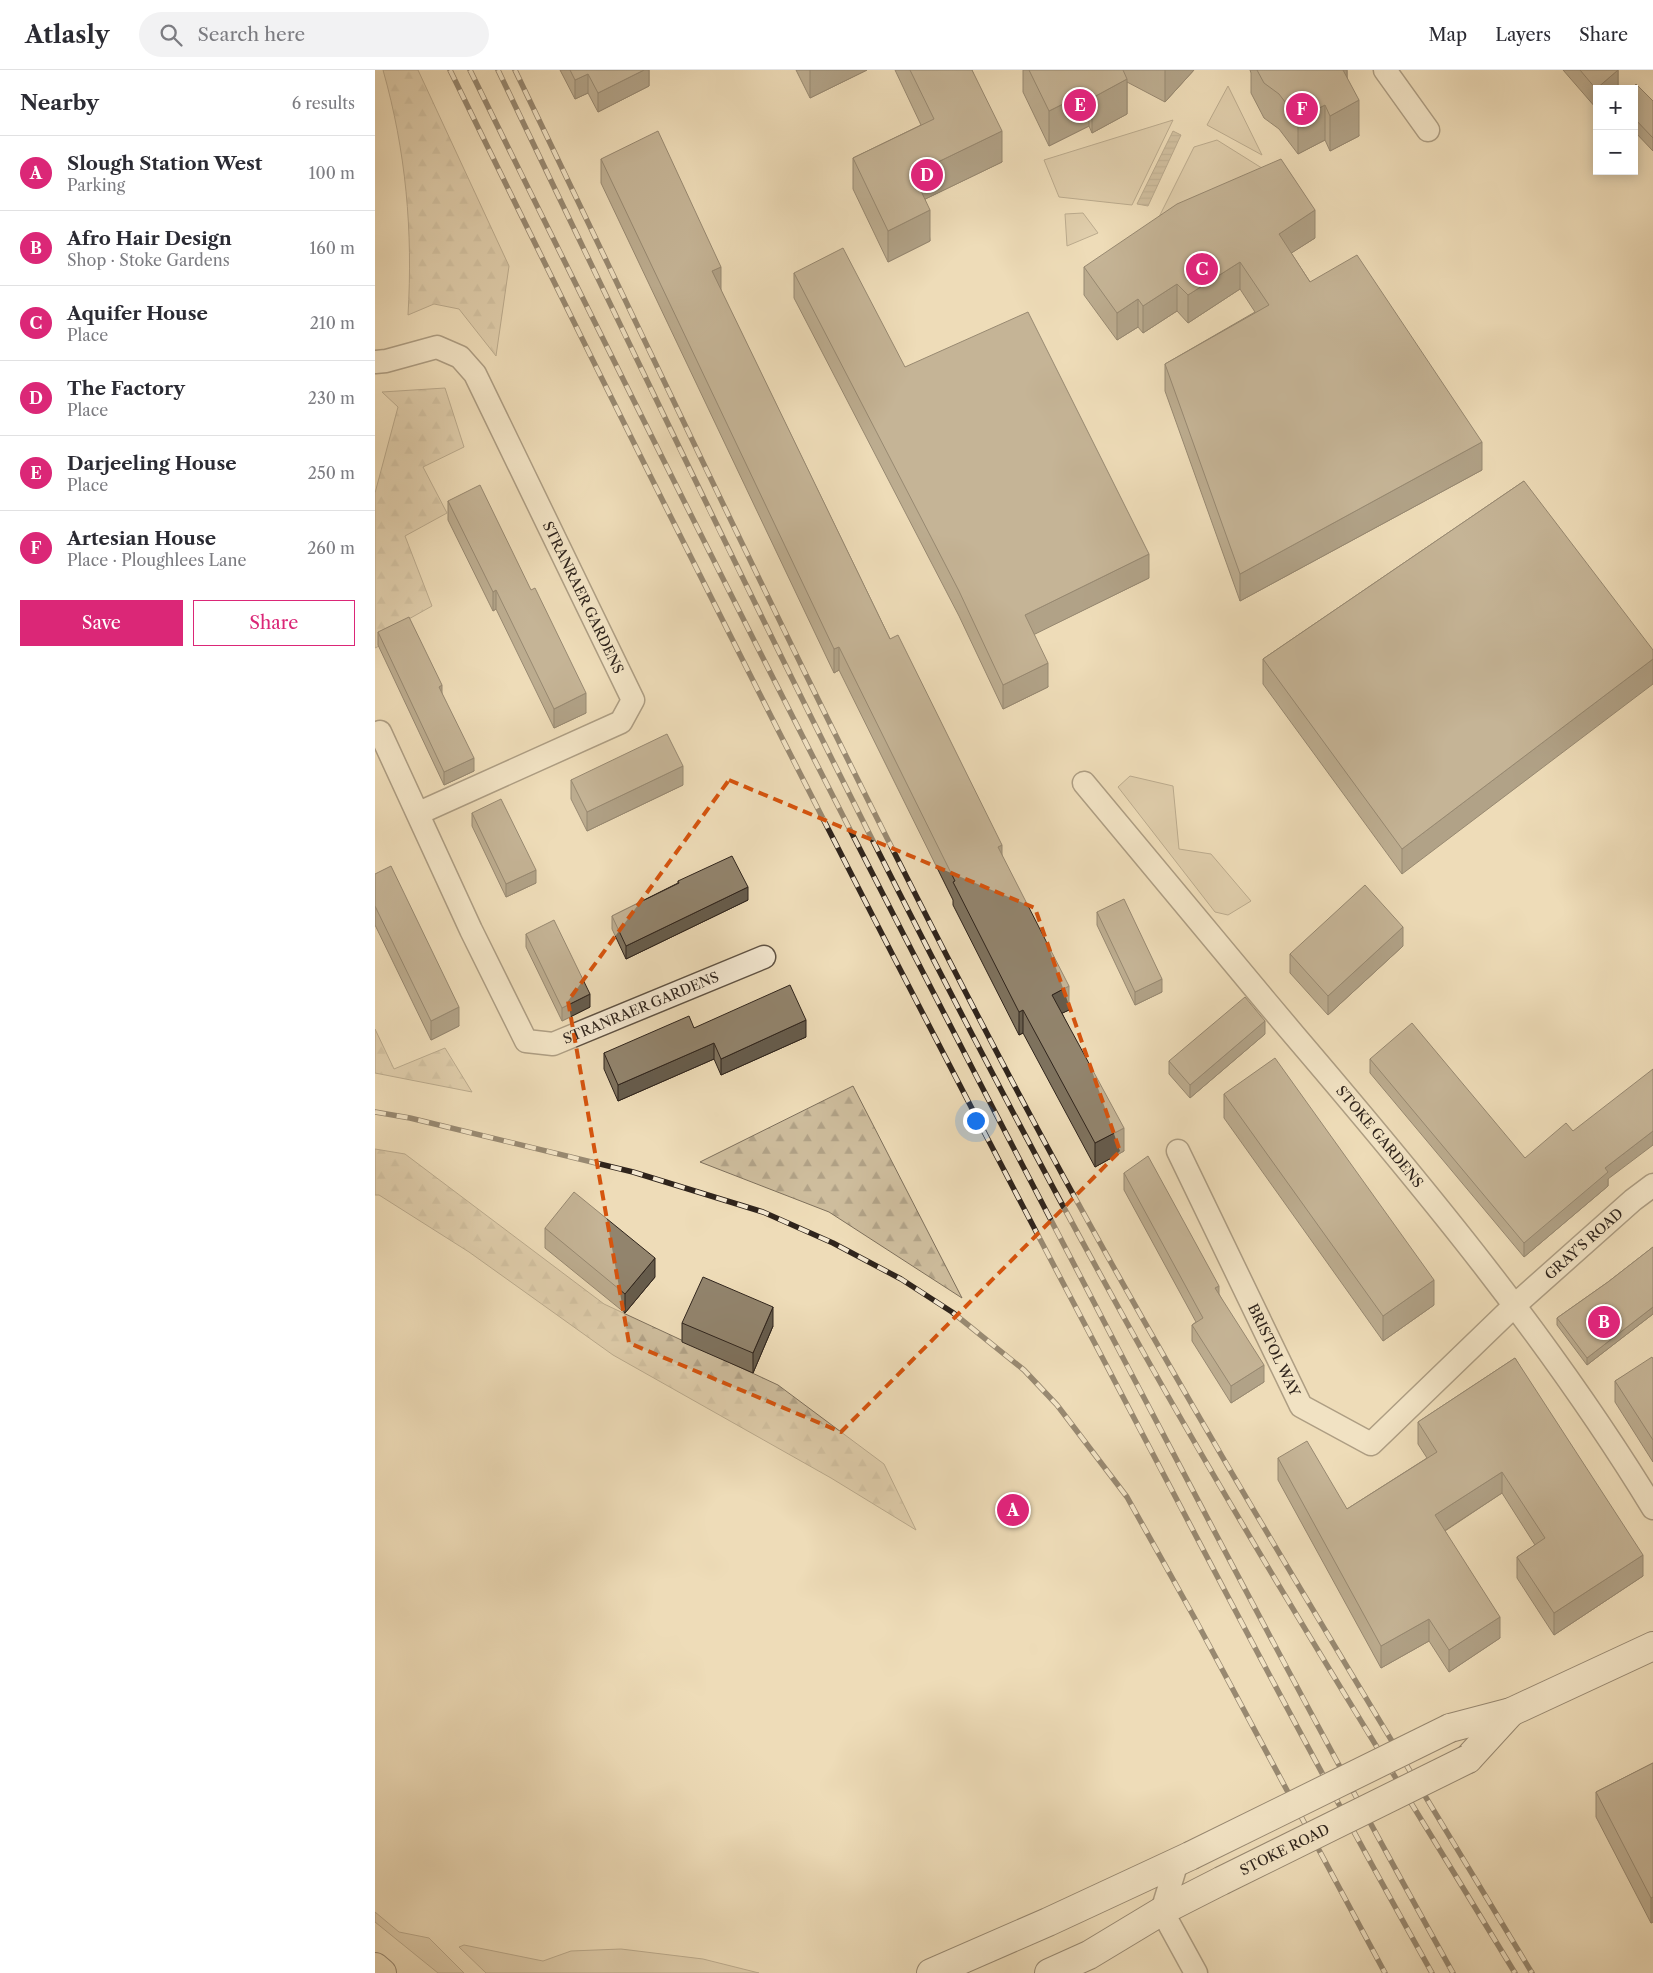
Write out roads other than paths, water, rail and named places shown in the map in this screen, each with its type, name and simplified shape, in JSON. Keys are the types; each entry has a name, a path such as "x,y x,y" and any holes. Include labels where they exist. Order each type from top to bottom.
{"main road":[{"name":"STOKE ROAD","path":"931,1973 1183,1859 1450,1728 1511,1712 1653,1646"},
{"name":"STOKE ROAD","path":"1049,1973 1089,1956 1163,1911 1221,1881 1468,1759 1511,1712"},
{"path":"375,1967 382,1973"}],"street":[{"path":"1385,70 1428,130"},
{"name":"STRANRAER GARDENS","path":"375,362 386,361 437,347 460,357 475,374 633,700 621,722 419,813"},
{"name":"STRANRAER GARDENS","path":"380,732 419,813 471,930 526,1041 553,1044 764,957"},
{"name":"STOKE GARDENS","path":"1083,783 1417,1179 1515,1305 1619,1453 1653,1508"},
{"name":"BRISTOL WAY","path":"1178,1151 1301,1406 1371,1444 1515,1305"},
{"name":"GRAY'S ROAD","path":"1515,1305 1633,1200 1653,1185"},
{"path":"1183,1859 1163,1911 1197,1973"}],"railway":[{"path":"450,70 690,555 935,1037 1265,1666 1432,1973"},
{"path":"470,70 630,393 956,1036 1245,1588 1453,1973"},
{"path":"498,70 812,720 893,881 1060,1201 1147,1359 1236,1514 1515,1973"},
{"path":"515,70 821,706 1013,1083 1074,1196 1201,1421 1532,1973"},
{"path":"375,1112 410,1118 633,1172 763,1212 833,1243 901,1279 952,1312 1024,1370 1057,1405 1127,1497 1194,1617 1385,1973"}],"place":[{"name":"Darjeeling House","path":"1080,105"},
{"name":"Artesian House","path":"1302,109"},
{"name":"The Factory","path":"927,175"},
{"name":"Aquifer House","path":"1202,269"},
{"name":"Afro Hair Design","path":"1604,1322"},
{"name":"Slough Station West","path":"1013,1510"}]}
